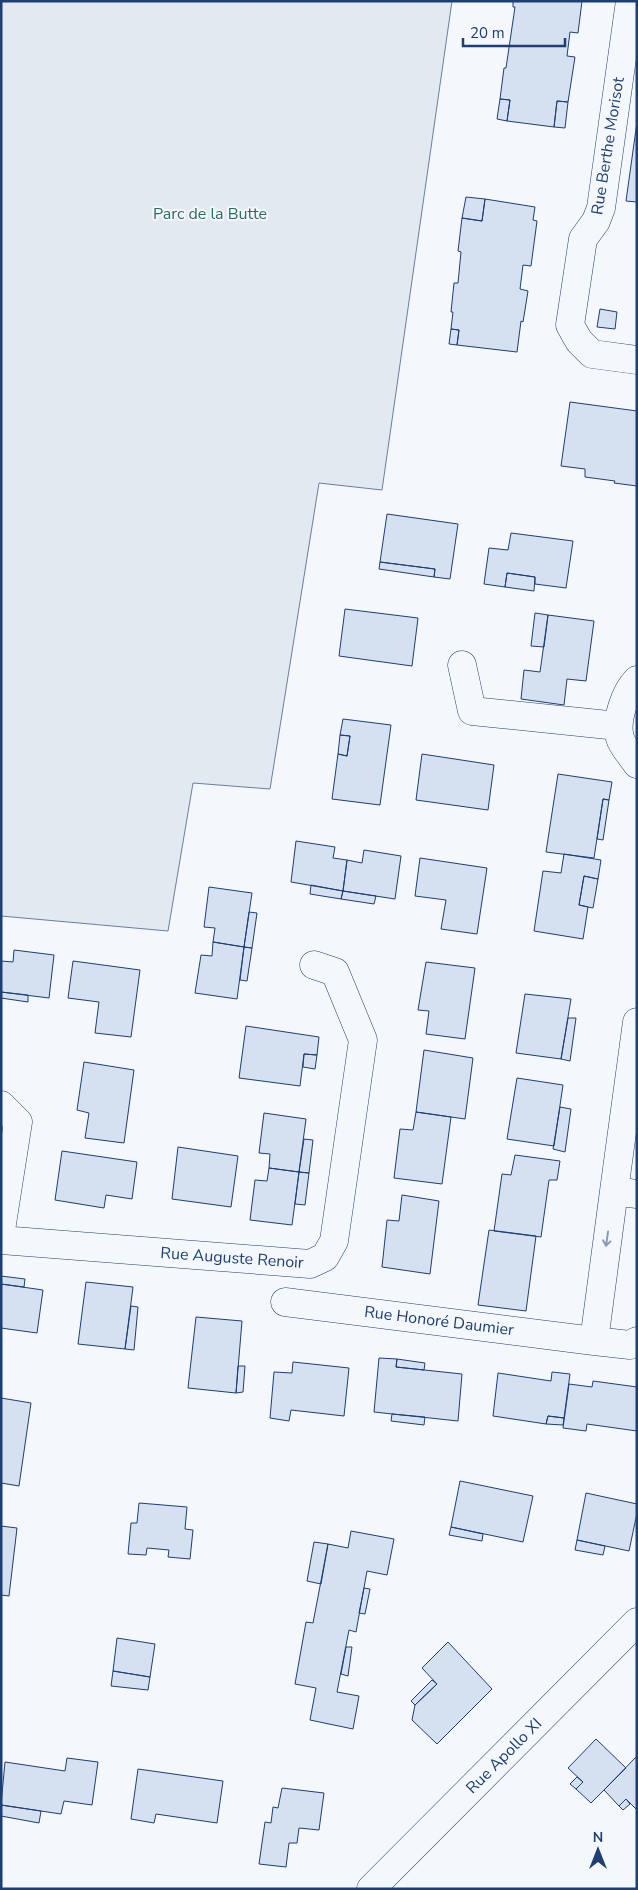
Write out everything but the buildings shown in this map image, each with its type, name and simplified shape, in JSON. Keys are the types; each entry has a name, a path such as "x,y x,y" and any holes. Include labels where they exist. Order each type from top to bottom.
{"street":[{"name":"Rue Berthe Morisot","path":"630,1 600,208 596,221 584,239 570,325 579,341 592,354 637,360"},
{"path":"462,665 472,711 618,726"},
{"path":"637,680 632,685 626,698 618,726 620,739 637,764"},
{"name":"Rue Auguste Renoir","path":"1,1240 310,1264 325,1257 334,1241 363,1040 334,972 314,965"},
{"path":"594,1341 625,1192 637,1022"},
{"path":"1,1105 18,1122 1,1230"},
{"name":"Rue Honoré Daumier","path":"285,1302 630,1345 637,1341"},
{"name":"Rue Apollo XI","path":"371,1889 637,1622"}],"green space":[{"name":"Parc de la Butte","path":"1,1 452,1 382,490 319,483 270,789 193,783 168,931 1,916"}]}
